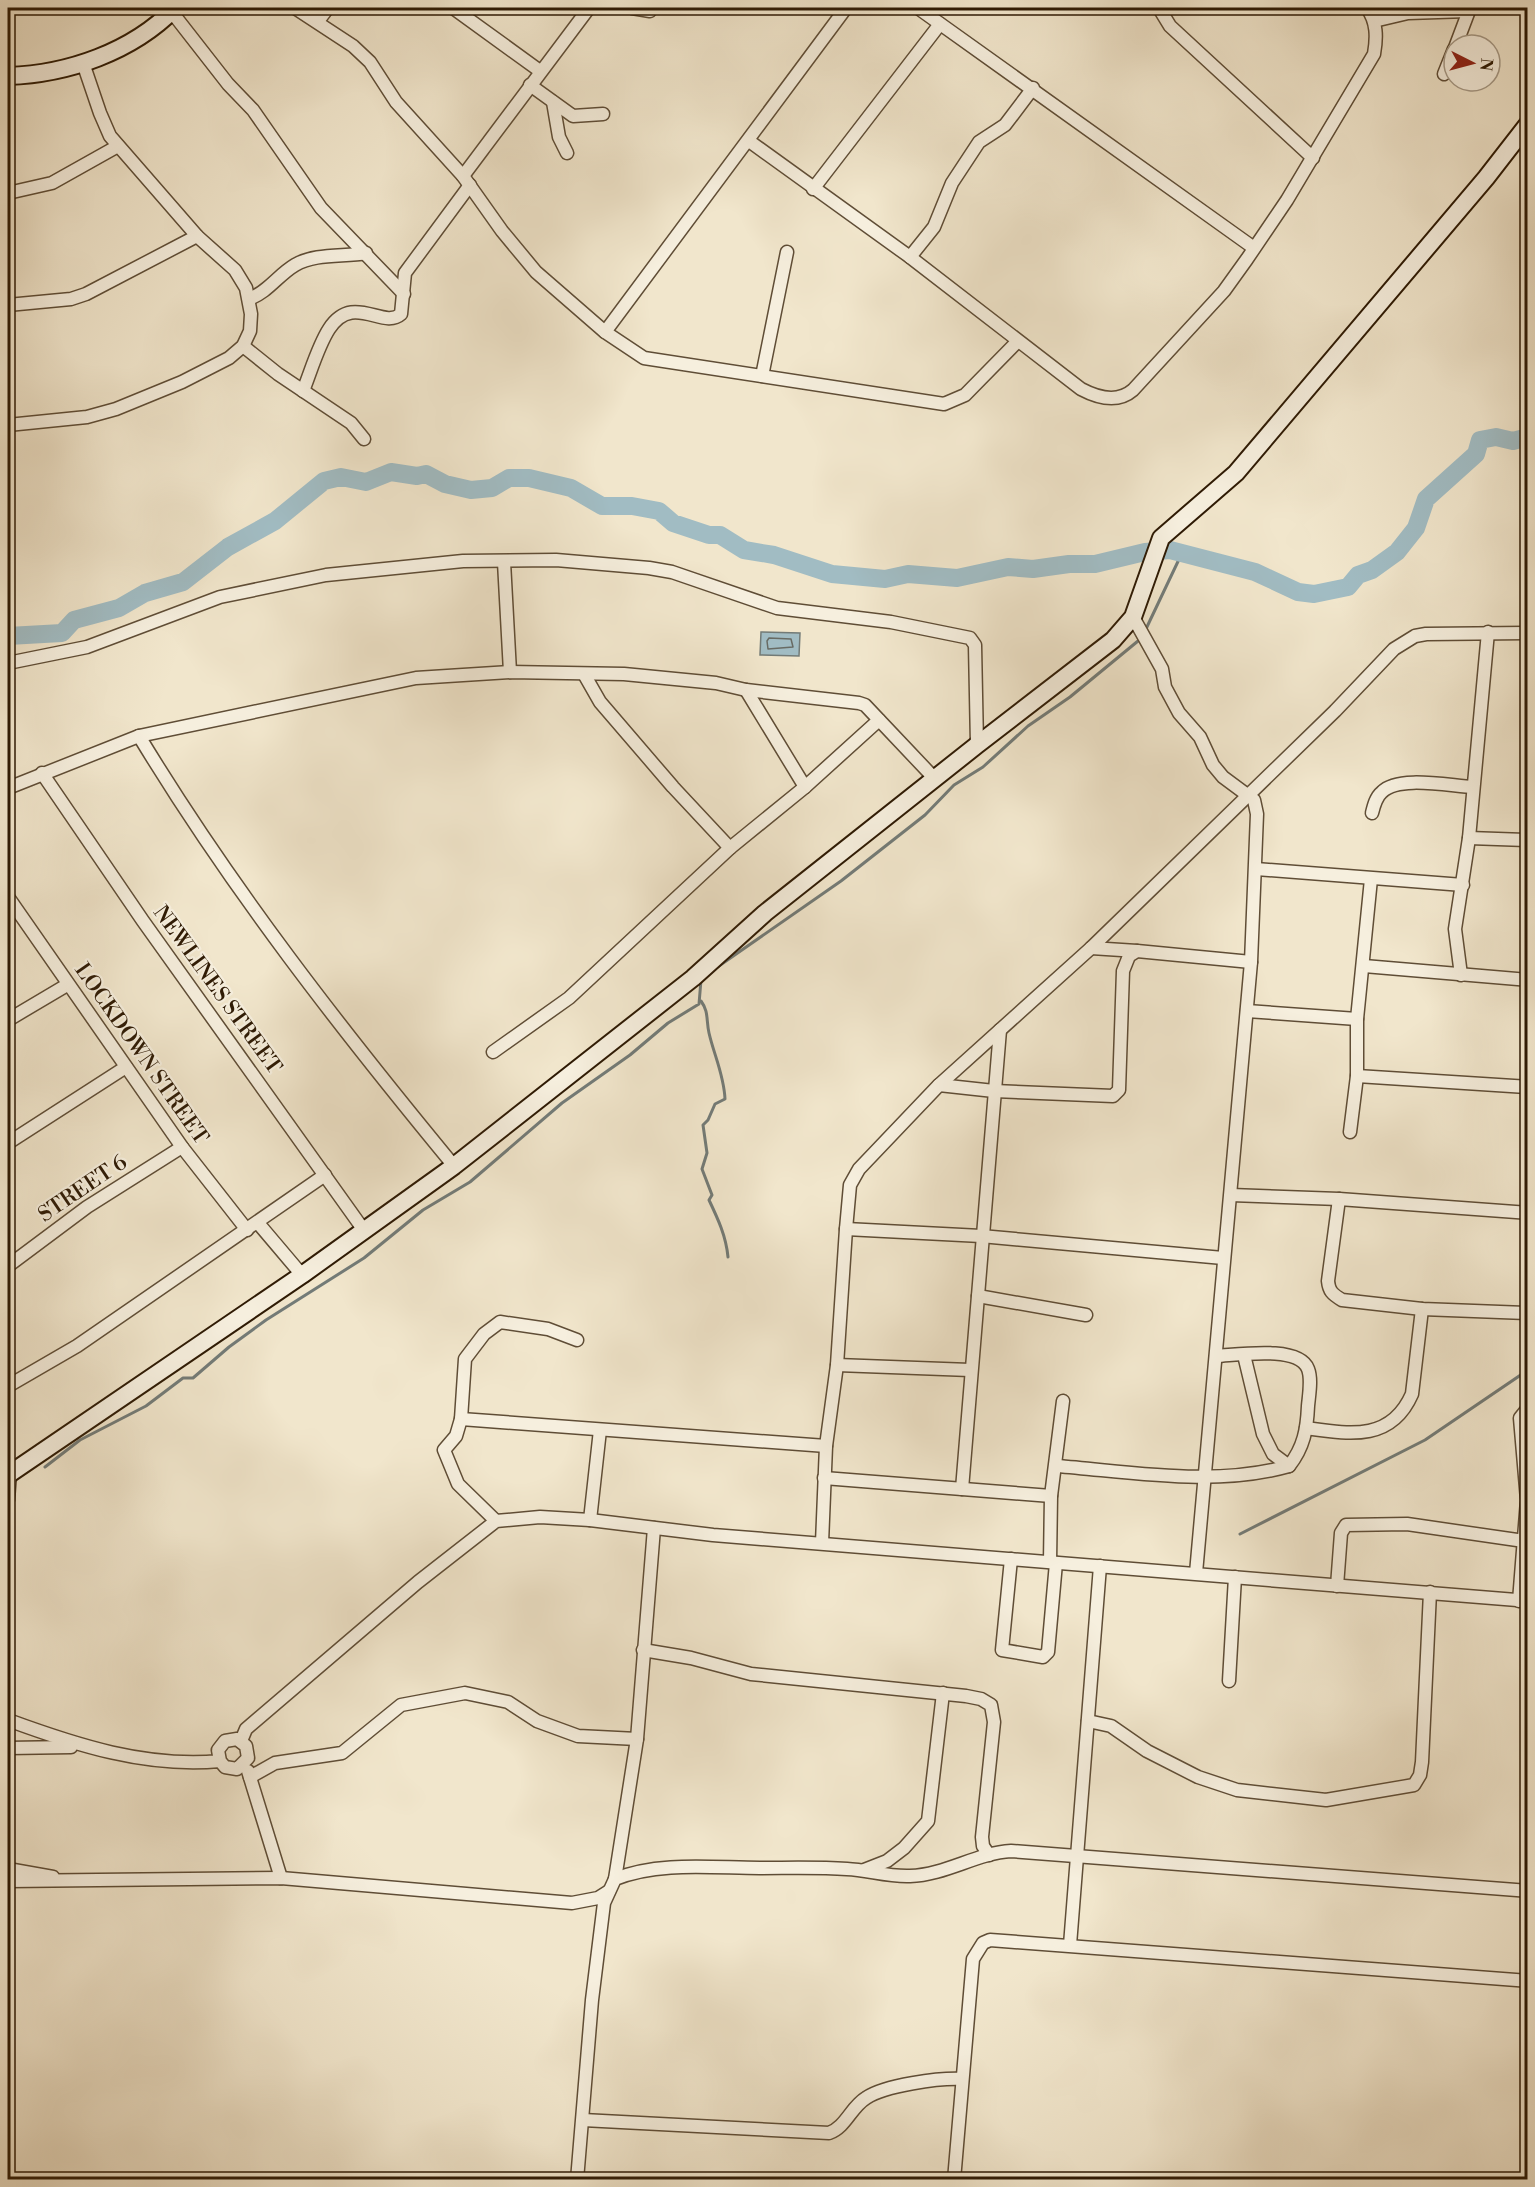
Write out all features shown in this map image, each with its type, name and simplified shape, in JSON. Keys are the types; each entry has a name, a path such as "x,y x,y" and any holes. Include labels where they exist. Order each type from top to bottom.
{"street":[{"path":"295,8 353,46 370,62 396,102 466,181 502,231 536,272 604,332 644,358 932,403 952,403 965,395 1017,342"},
{"path":"318,21 328,8"},
{"path":"453,8 540,71"},
{"path":"303,391 329,329 340,318 348,312 365,311 397,318 401,314 405,273 413,259 530,85 589,8"},
{"path":"632,8 650,11"},
{"path":"604,332 749,141 846,8"},
{"path":"918,8 1254,248"},
{"path":"1159,8 1170,26 1313,158"},
{"path":"749,141 910,257 1017,342 1089,393 1113,398 1127,395 1224,291 1313,158 1374,54 1376,44 1374,21 1366,8"},
{"path":"8,76 32,74 83,63 136,40 173,9 228,84 253,110 321,208 404,294"},
{"path":"1374,21 1408,13 1469,9 1460,33"},
{"path":"813,189 940,24"},
{"path":"8,424 87,417 116,409 182,382 229,358 243,346 249,331 249,299 235,270 197,236 118,146 100,113 83,63"},
{"path":"530,85 573,116 603,114"},
{"path":"910,257 934,227 952,183 979,142 1005,125 1033,88"},
{"path":"553,102 559,137 567,153"},
{"path":"8,1500 9,1474 302,1275 363,1229 454,1166 693,978 765,913 1113,640 1133,617 1161,537 1236,473 1486,178 1527,124"},
{"path":"8,193 52,183 118,146"},
{"path":"8,305 71,299 86,294 197,236"},
{"path":"762,376 787,252"},
{"path":"249,299 260,295 296,264 309,260 366,253"},
{"path":"243,346 303,391 351,423 364,439"},
{"path":"8,663 87,647 220,597 326,575 440,562 556,560 672,572 777,608 891,622 970,638 975,645 977,745"},
{"path":"504,562 510,672"},
{"path":"1133,617 1162,669 1166,687 1179,713 1200,737 1222,777 1247,794 1256,806 1256,869 1251,962 1196,1573"},
{"path":"1461,975 1455,929 1469,838 1488,632"},
{"path":"822,1543 826,1446 837,1365 850,1185 859,1168 939,1085 1091,948 1404,641 1435,633 1527,633"},
{"path":"8,788 139,736 416,678 510,672 584,674 716,683 746,690 859,703 879,720 935,779"},
{"path":"584,674 600,702 729,848"},
{"path":"746,690 805,787"},
{"path":"493,1052 569,998 729,848 805,787 879,720"},
{"path":"139,736 178,801 225,869 374,1068 454,1166"},
{"name":"NEWLINES STREET","path":"42,773 143,921 363,1229"},
{"path":"1372,813 1377,797 1383,790 1397,783 1473,787"},
{"path":"1469,838 1527,840"},
{"path":"1256,869 1463,885"},
{"path":"1350,1132 1357,1076 1357,1019 1371,879"},
{"name":"LOCKDOWN STREET","path":"8,898 182,1147 247,1230"},
{"path":"1091,948 1251,962"},
{"path":"939,1085 994,1091 1117,1094 1123,971 1129,956 1137,951"},
{"path":"1364,966 1527,980"},
{"path":"8,1020 67,985"},
{"path":"1247,1011 1357,1019"},
{"path":"962,1489 981,1236 1000,1030"},
{"path":"8,1143 126,1067"},
{"path":"1357,1076 1527,1087"},
{"name":"STREET 6","path":"8,1266 87,1207 182,1147"},
{"path":"8,1386 77,1346 325,1175"},
{"path":"1231,1194 1339,1199 1527,1213"},
{"path":"1339,1199 1329,1290 1342,1300 1422,1309 1527,1313"},
{"path":"258,1222 302,1275"},
{"path":"846,1228 981,1236 1223,1258"},
{"path":"978,1296 1086,1315"},
{"path":"1306,1428 1362,1433 1380,1428 1396,1417 1408,1403 1412,1394 1422,1309"},
{"path":"496,1521 458,1484 444,1450 456,1436 461,1419 465,1359 494,1324 500,1322 548,1329 577,1340"},
{"path":"1057,1466 1150,1474 1204,1475 1266,1472 1289,1466 1301,1451 1306,1428 1309,1369 1302,1361 1269,1353 1217,1356"},
{"path":"1244,1355 1263,1434 1273,1454 1289,1466"},
{"path":"837,1365 970,1370"},
{"path":"1011,1559 1002,1650 1043,1657 1048,1652 1053,1562 1051,1496 1057,1466 1064,1401"},
{"path":"241,1741 246,1729 349,1640 496,1521 540,1517 590,1520 822,1543 1523,1601 1527,1500 1520,1418 1527,1408"},
{"path":"461,1419 600,1430 676,1433 826,1446"},
{"path":"590,1520 600,1430"},
{"path":"824,1478 1051,1496"},
{"path":"1337,1586 1341,1533 1346,1526 1407,1524 1524,1541"},
{"path":"577,2180 592,2000 604,1903 615,1879 637,1739 654,1528"},
{"path":"1070,1946 1100,1566"},
{"path":"1229,1681 1235,1577"},
{"path":"1088,1721 1111,1726 1147,1751 1198,1777 1238,1790 1326,1800 1414,1785 1420,1775 1422,1762 1430,1592"},
{"path":"643,1650 691,1658 752,1674 943,1693 981,1699 994,1710 982,1837 983,1846 989,1855"},
{"path":"250,1777 275,1763 342,1753 402,1705 465,1693 508,1702 537,1721 578,1736 637,1739"},
{"path":"864,1870 887,1861 904,1848 928,1821 943,1693"},
{"path":"8,1720 81,1747 167,1763 220,1761 233,1769 240,1767 246,1761"},
{"path":"220,1761 218,1754 222,1743 233,1738 241,1741 248,1750 246,1761 250,1777 281,1878"},
{"path":"8,1748 81,1747"},
{"path":"615,1879 648,1871 690,1868 864,1870 913,1876 1011,1851 1077,1858 1527,1891"},
{"path":"8,1869 29,1871 72,1882"},
{"path":"8,1881 281,1878 572,1903 598,1898 609,1891"},
{"path":"954,2180 973,1959 983,1943 990,1940 1527,1981"},
{"path":"583,2120 829,2133 837,2130 867,2097 928,2079 962,2079"},
{"path":"966,2180 1015,2180"}],"water":[{"path":"761,632 800,633 799,656 760,655"}],"waterway":[{"path":"8,636 62,633 74,620 119,608 145,593 183,582 228,547 275,521 324,481 341,477 366,482 391,472 417,476 426,474 445,484 471,490 492,488 509,478 529,478 571,488 602,506 632,506 659,511 673,523 709,535 720,535 744,550 774,555 832,574 885,579 908,574 957,578 1008,567 1033,569 1069,564 1095,564 1145,552 1170,550 1255,572 1298,592 1314,594 1348,587 1358,575 1372,570 1397,552 1416,528 1426,499 1476,454 1480,440 1496,437 1513,441 1528,437"},
{"path":"1145,631 1182,553"},
{"path":"716,968 841,881 925,815 954,785 983,767 1028,726 1070,697 1138,641"},
{"path":"45,1467 80,1440 146,1406 183,1378 193,1378 229,1347 266,1320 364,1258 423,1210 470,1182 562,1103 630,1055 668,1023 699,1004 701,980"},
{"path":"701,1001 704,1005 709,1033 721,1073 725,1099 715,1104 708,1120 703,1125 707,1153 702,1169 712,1195 709,1200 723,1235 728,1257"},
{"path":"1240,1534 1425,1440 1528,1370"}]}
